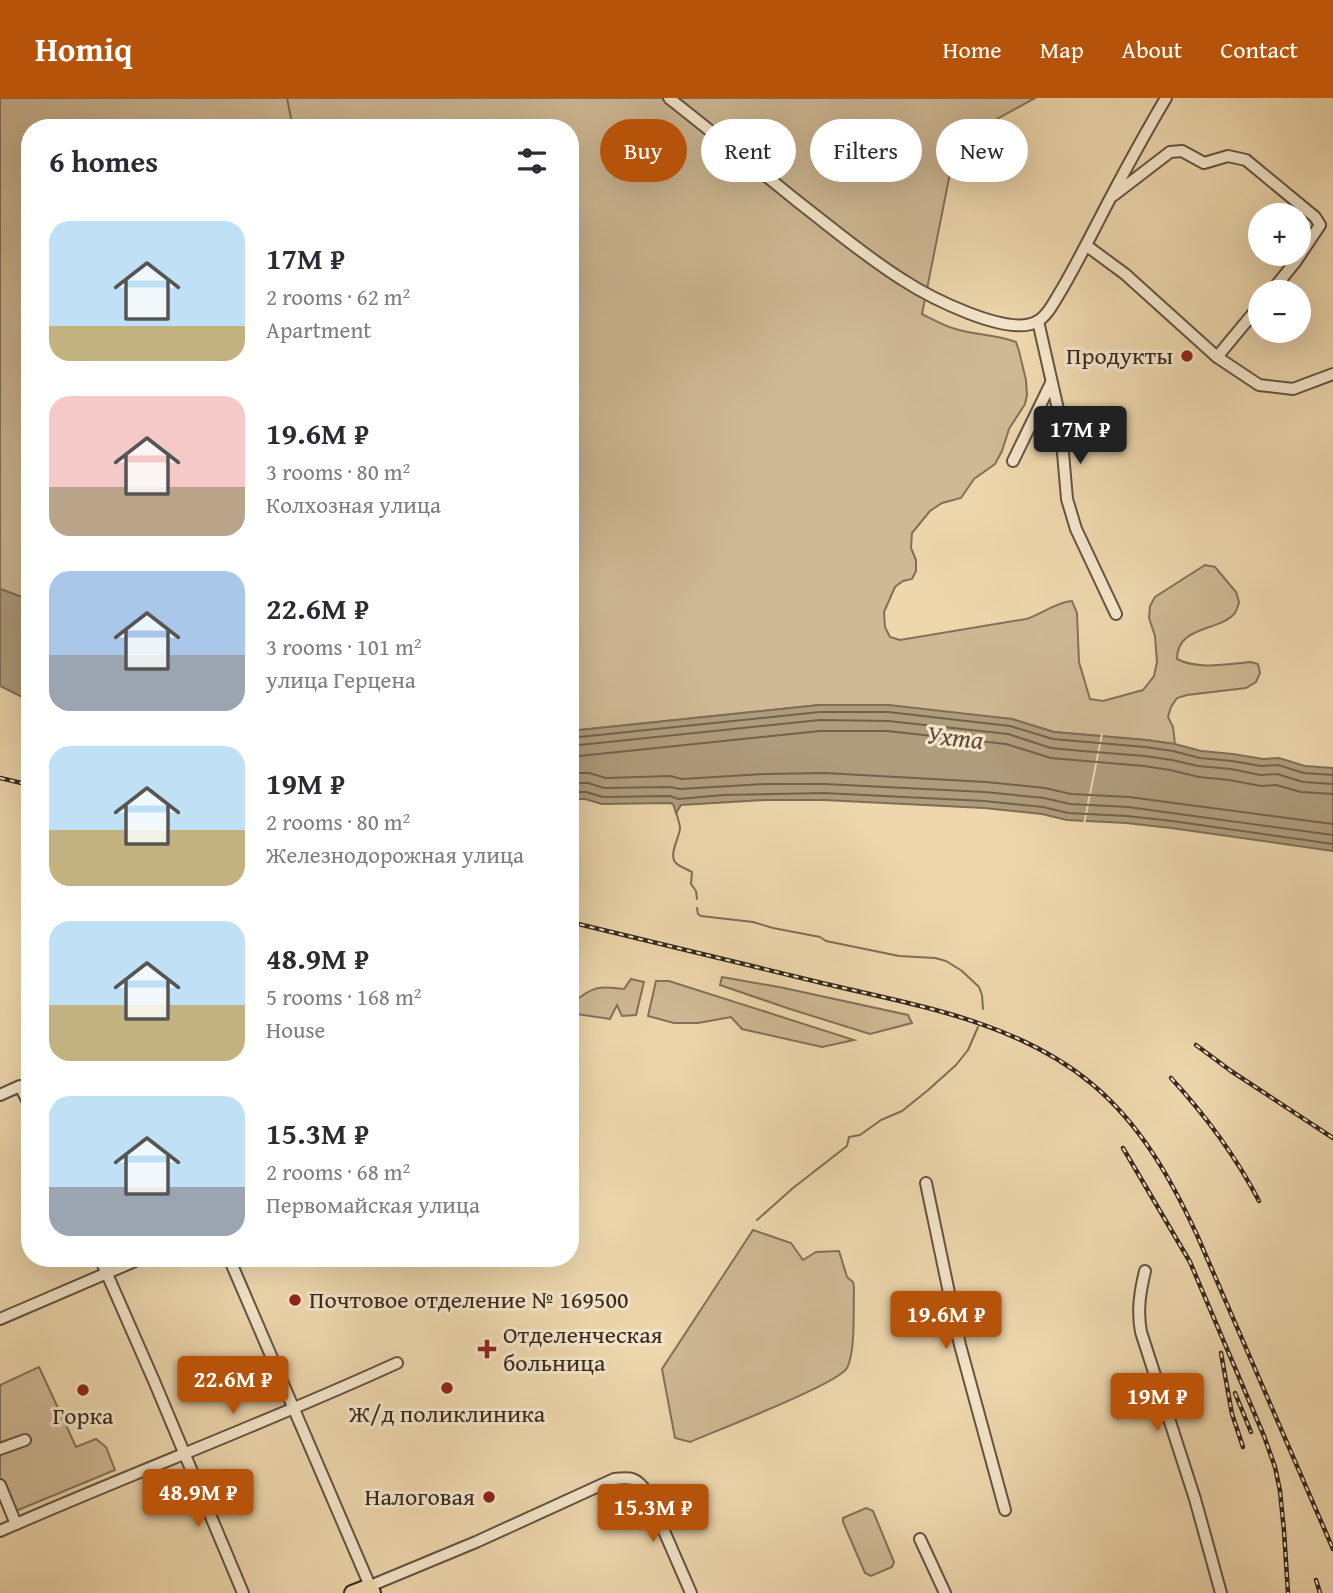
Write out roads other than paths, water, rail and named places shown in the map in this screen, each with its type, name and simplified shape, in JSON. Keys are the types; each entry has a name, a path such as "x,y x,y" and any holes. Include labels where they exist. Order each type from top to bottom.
{"main road":[{"path":"352,1593 371,1589"}],"street":[{"path":"669,98 837,233 905,282 950,304 1000,323 1016,326 1038,321 1049,311 1166,98"},
{"path":"1111,197 1170,152 1182,151 1204,163 1228,156 1246,160 1292,196 1320,225 1280,280"},
{"path":"1087,246 1125,274 1217,357 1259,385 1293,389 1333,374"},
{"path":"1217,357 1248,320"},
{"path":"1038,321 1060,418 1067,499 1071,515 1116,614"},
{"path":"1013,461 1051,383"},
{"path":"0,1095 20,1086 21,1088"},
{"path":"926,1183 960,1345 1005,1510"},
{"path":"104,1267 243,1593"},
{"path":"0,1319 122,1267"},
{"path":"233,1267 371,1589 614,1479 626,1478 636,1479 647,1492 691,1593"},
{"path":"1145,1271 1139,1302 1141,1332 1195,1499 1221,1593"},
{"path":"0,1531 294,1409 397,1363"},
{"path":"0,1449 25,1440"},
{"path":"0,1485 16,1524"},
{"path":"920,1539 945,1593"}],"water":[{"path":"0,589 21,597 21,696 0,686"},
{"name":"Ухта","path":"819,705 889,705 1012,719 1054,732 1146,740 1263,759 1279,758 1305,766 1333,768 1333,851 1171,828 1067,820 1042,814 984,808 824,800 766,800 681,805 676,813 670,803 602,804 579,799 579,730"}],"waterway":[{"path":"287,98 291,119"},
{"path":"676,811 680,829 673,856 679,866 692,872 691,884 697,899"},
{"path":"697,908 701,916 753,922 899,956 946,961 979,987 983,1009"},
{"path":"757,1220 847,1146 849,1137 860,1135 881,1120 902,1111 927,1091 956,1065 968,1050 978,1027"}],"railway":[{"path":"0,778 21,783"},
{"path":"579,924 962,1018 1030,1044 1062,1062 1092,1084 1110,1100 1140,1135 1177,1194 1333,1549"},
{"path":"1196,1045 1333,1138"},
{"path":"1171,1078 1219,1136 1259,1201"},
{"path":"1123,1148 1190,1262 1264,1436 1280,1491 1288,1593"},
{"path":"1221,1353 1232,1414 1243,1447"},
{"path":"1235,1393 1251,1432"},
{"path":"1316,1580 1320,1593"}],"place":[{"name":"Продукты","path":"1187,356"},
{"name":"Почтовое отделение № 169500","path":"295,1300"},
{"name":"Отделенческая больница","path":"487,1349"},
{"name":"Ж/д поликлиника","path":"447,1388"},
{"name":"Горка","path":"83,1390"},
{"name":"Налоговая","path":"489,1497"}]}
